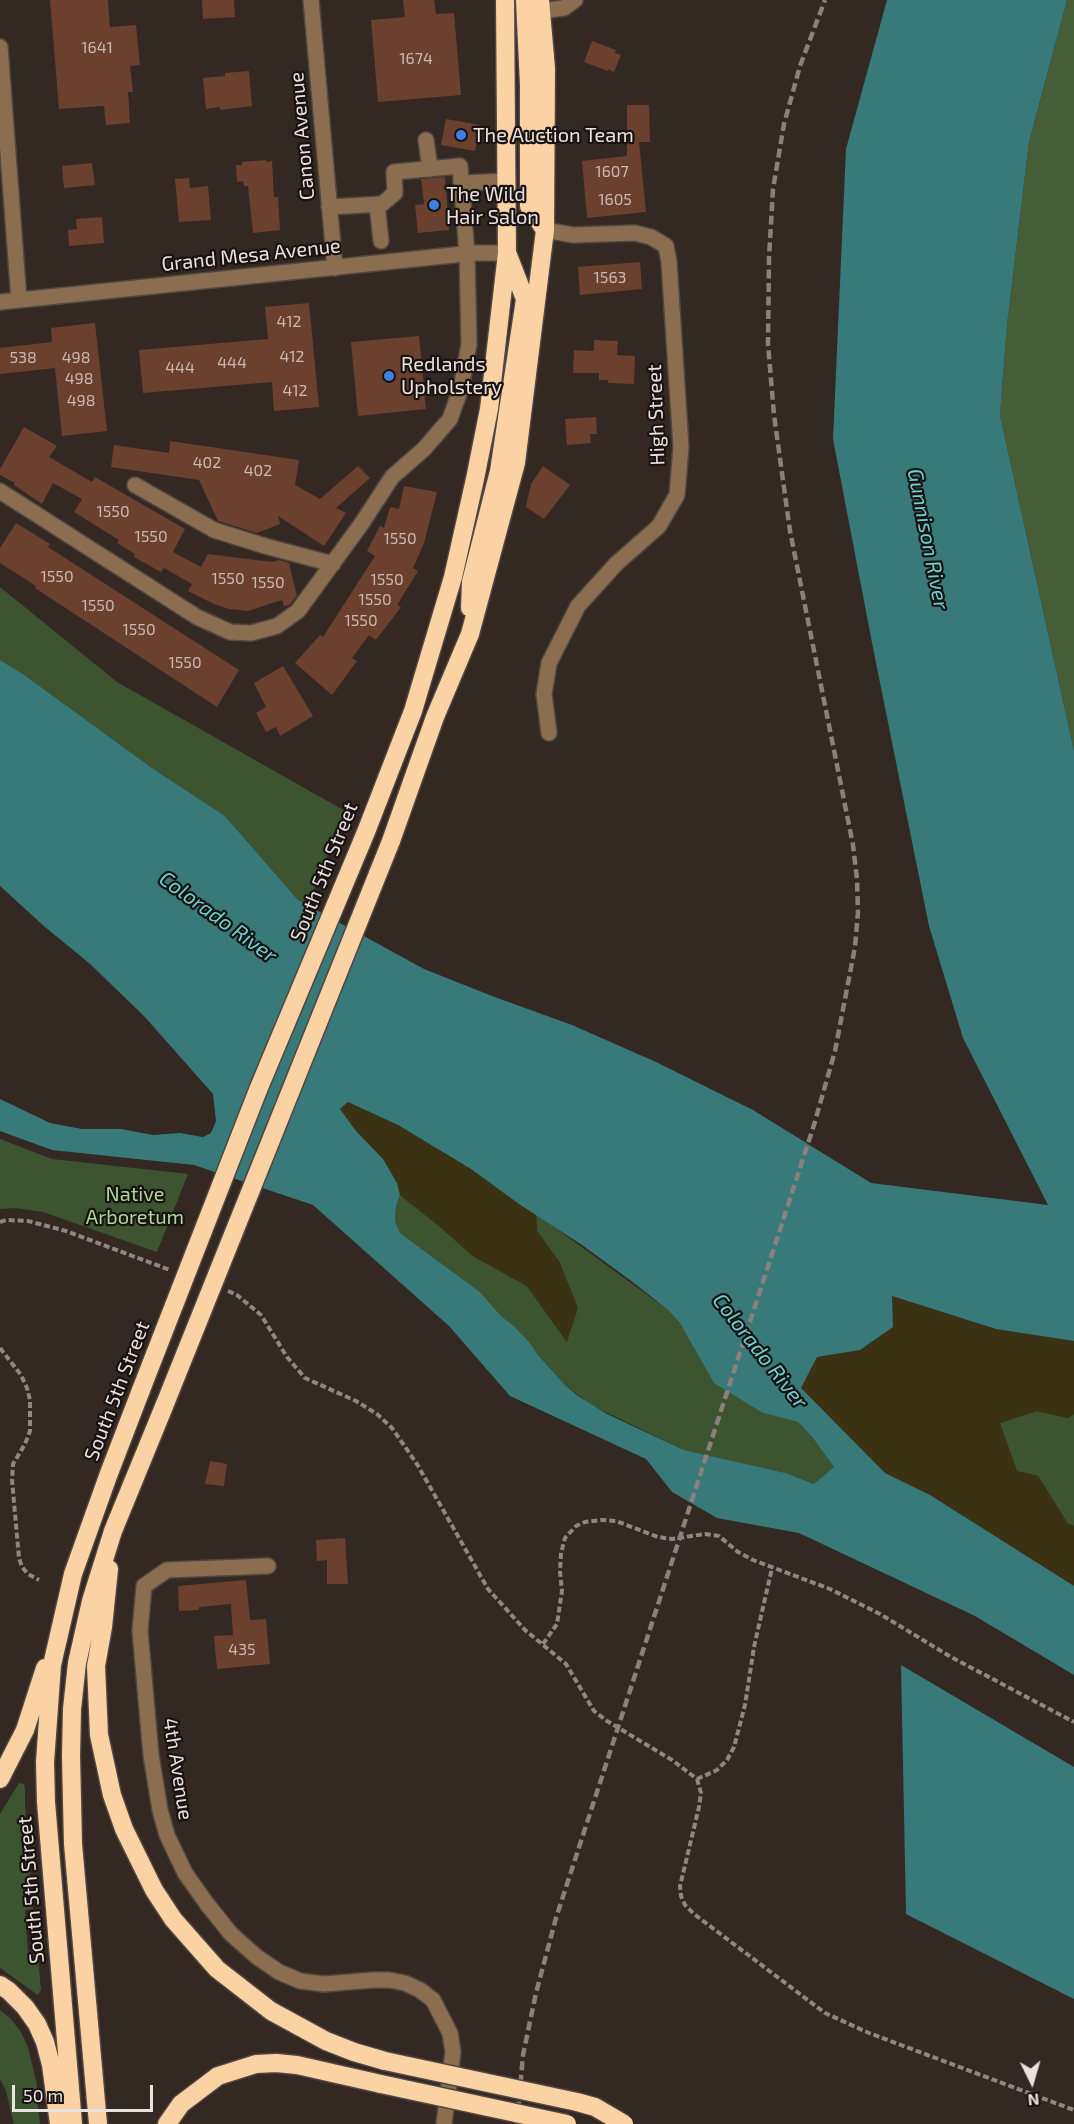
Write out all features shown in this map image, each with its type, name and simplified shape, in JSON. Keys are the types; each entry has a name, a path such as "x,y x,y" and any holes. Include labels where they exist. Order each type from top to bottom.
{"highway":[{"path":"470,634 471,582 499,471 525,299 507,253 505,0"},
{"path":"525,0 529,85 529,206 545,230"},
{"path":"98,2124 73,1844 70,1756 77,1664 91,1601 113,1531 391,841 435,717 470,634 516,464 545,230 546,68 541,5"},
{"name":"South 5th Street","path":"73,2124 49,1851 45,1762 52,1665 68,1595 73,1574 104,1487 258,1090 366,832 413,711 453,577 489,409 507,253"},
{"path":"113,1531 103,1627 96,1666 99,1735 112,1795 124,1829 154,1890 173,1919 218,1969 270,2011 296,2026 354,2052 385,2061 577,2102 595,2108 624,2124"},
{"path":"0,1779 25,1730 68,1595"},
{"path":"0,1985 25,2007 37,2024 45,2042 51,2065 59,2124"},
{"path":"167,2124 181,2104 218,2076 256,2064 276,2063 297,2065 567,2124"}],"street":[{"name":"Canon Avenue","path":"310,0 335,268"},
{"path":"541,5 564,8 575,0"},
{"path":"0,47 19,300"},
{"path":"426,140 430,169"},
{"path":"0,491 197,617 230,632 251,633 277,626 298,611 392,477 424,450 450,419 461,388 469,344 467,254 460,166 394,172 395,193 382,204 329,207"},
{"path":"461,183 507,181"},
{"path":"377,204 381,241"},
{"name":"High Street","path":"545,230 573,235 636,233 651,237 666,246 669,262 681,447 676,495 659,526 616,564 578,606 549,663 544,694 549,733"},
{"name":"Grand Mesa Avenue","path":"0,302 467,254 507,253"},
{"path":"135,485 214,530 333,564"},
{"name":"4th Avenue","path":"268,1566 167,1570 144,1586 140,1631 151,1755 160,1810 167,1835 185,1873 213,1912 231,1934 257,1957 279,1972 300,1981 324,1984 381,1980 405,1983 420,1990 433,2001 450,2033 453,2052 444,2124"}],"path":[{"path":"0,1222 28,1221 66,1231 174,1271"},
{"path":"227,1291 237,1294 261,1315 287,1357 305,1378 356,1401 378,1414 392,1428 417,1464 488,1589 525,1630 566,1664 594,1711 672,1760 697,1779 701,1793 699,1807 680,1886 685,1905 694,1914 825,2013 869,2034 1074,2110"},
{"path":"0,1350 21,1375 30,1400 30,1431 13,1464 12,1480 19,1558 28,1574 39,1580"},
{"path":"543,1644 556,1624 561,1607 561,1553 565,1538 576,1526 585,1521 616,1521 644,1534 672,1539 705,1534 719,1536 738,1552 772,1568 831,1589 880,1614 951,1657 1074,1722"},
{"path":"697,1779 717,1770 727,1760 734,1747 745,1705 756,1637 772,1568"}],"green space":[{"path":"1067,0 1074,0 1074,751 1000,415 1007,325 1029,142"},
{"path":"0,587 117,682 345,811 308,905 298,900 225,816 152,768 23,674 0,660"},
{"name":"Native Arboretum","path":"0,1139 52,1159 188,1174 157,1252 43,1212 16,1208 0,1209"},
{"path":"400,1195 473,1256 527,1286 567,1342 560,1263 537,1231 536,1214 668,1310 763,1413 798,1422 835,1467 815,1484 786,1473 684,1450 591,1405 565,1385 530,1343 501,1316 480,1292 400,1233 395,1221 396,1206"},
{"path":"1037,1411 1068,1418 1074,1414 1074,1526 1068,1524 1038,1476 1017,1471 999,1423"},
{"path":"19,1783 24,1784 25,1789 33,1909 25,1910 28,1954 37,1954 38,1958 41,1990 38,1995 0,1968 0,1814"},
{"path":"0,2010 21,2032 28,2047 37,2085 40,2124 14,2124 6,2091 0,2079"}],"sand":[{"path":"348,1102 398,1125 471,1169 536,1214 537,1231 560,1263 578,1308 567,1342 527,1286 473,1256 400,1195 397,1183 383,1159 339,1109"},
{"path":"891,1296 996,1329 1074,1341 1074,1414 1068,1418 1037,1411 1000,1423 1017,1471 1038,1476 1068,1524 1074,1526 1074,1586 930,1495 885,1473 801,1388 817,1357 860,1350"}],"water":[{"path":"887,0 1067,0 1029,142 1007,325 1000,415 1074,751 1074,1341 996,1329 892,1296 893,1327 860,1350 817,1357 801,1388 885,1473 930,1495 1074,1586 1074,1675 975,1616 799,1533 717,1518 672,1492 646,1459 510,1396 449,1326 313,1205 194,1165 52,1150 0,1131 0,1099 50,1123 82,1129 121,1129 153,1135 180,1133 203,1137 211,1133 216,1121 213,1094 144,1016 89,963 0,886 0,660 23,674 152,768 225,816 298,900 424,969 572,1025 656,1062 753,1110 871,1183 1048,1205 963,1038 929,926 833,439 846,149","holes":["348,1102 398,1125 471,1169 634,1283 668,1310 680,1323 714,1383 763,1413 798,1422 834,1467 814,1484 786,1473 684,1450 607,1414 578,1396 565,1385 530,1343 501,1316 480,1292 400,1233 395,1221 396,1206 400,1195 397,1183 383,1159 356,1131 340,1109"]},
{"path":"901,1665 1074,1767 1074,1999 906,1914"}],"building":[{"path":"50,0 108,0 110,27 136,25 140,65 130,66 133,92 128,92 130,123 106,125 104,106 59,109"},
{"path":"202,0 234,0 235,17 203,19"},
{"path":"403,0 434,0 436,14 454,13 461,95 378,102 371,20 405,17"},
{"path":"592,41 616,50 615,53 621,55 614,72 584,62"},
{"path":"249,71 252,106 220,110 220,107 206,109 203,78"},
{"path":"627,105 649,105 650,142 639,142 646,212 587,218 582,161 627,156"},
{"name":"The Auction Team","path":"446,119 480,125 475,151 441,145"},
{"path":"266,160 266,162 272,161 274,197 278,197 280,230 253,233 248,186 244,186 243,181 237,182 236,165 242,165 242,162"},
{"path":"92,163 95,185 64,188 62,166"},
{"name":"The Wild Hair Salon","path":"445,177 449,230 418,233 415,205 424,204 421,179"},
{"path":"189,178 190,188 208,186 211,220 179,222 175,179"},
{"path":"102,217 104,243 69,246 68,230 77,229 76,219"},
{"path":"640,262 642,289 580,295 578,267"},
{"path":"309,303 319,407 274,411 272,382 143,393 139,350 268,339 265,307"},
{"path":"95,323 107,431 62,436 55,368 0,374 0,348 52,342 51,328"},
{"name":"Redlands Upholstery","path":"419,336 426,409 358,416 351,342"},
{"path":"594,340 618,341 617,355 635,356 634,384 608,383 608,380 599,380 599,373 573,373 574,350 594,351"},
{"path":"596,417 597,434 590,434 591,443 567,445 565,419"},
{"path":"24,427 57,446 49,457 92,482 95,477 185,529 173,552 201,567 208,554 272,562 279,560 289,563 297,596 289,605 284,606 282,600 248,611 229,609 214,604 188,591 192,584 164,568 161,572 134,557 135,554 117,543 119,540 74,512 82,499 53,483 42,504 14,485 15,483 0,475 0,469"},
{"path":"170,441 299,460 295,485 320,499 358,466 370,478 336,508 346,513 324,546 278,516 280,524 257,533 218,521 199,480 111,467 114,445 169,453"},
{"path":"543,466 570,485 544,519 526,507 531,484"},
{"path":"404,486 437,492 424,543 413,568 418,571 397,605 401,607 376,640 369,635 352,658 357,661 332,695 295,663 320,635 323,637 375,556 367,551 380,526 384,528 390,507 399,509"},
{"path":"16,523 50,544 48,547 239,670 217,707 0,563 0,548"},
{"path":"283,666 313,716 280,736 276,727 266,732 256,713 266,707 254,683"},
{"path":"210,1461 227,1464 224,1486 205,1484"},
{"path":"345,1538 348,1584 327,1584 327,1560 317,1561 316,1540"},
{"path":"246,1580 250,1620 266,1619 270,1664 217,1669 214,1636 233,1635 231,1604 179,1611 178,1586"}],"railway":[{"path":"517,2124 523,2055 536,1993 556,1918 814,1125 835,1051 855,947 858,912 853,845 790,531 774,415 768,344 773,189 784,124 800,66 825,0"}],"place":[{"name":"The Auction Team","path":"461,135"},
{"name":"The Wild Hair Salon","path":"434,205"},
{"name":"Redlands Upholstery","path":"389,376"}],"water label":[{"name":"Gunnison River","path":"928,539"},
{"name":"Colorado River","path":"218,917"},
{"name":"Colorado River","path":"760,1351"}]}
